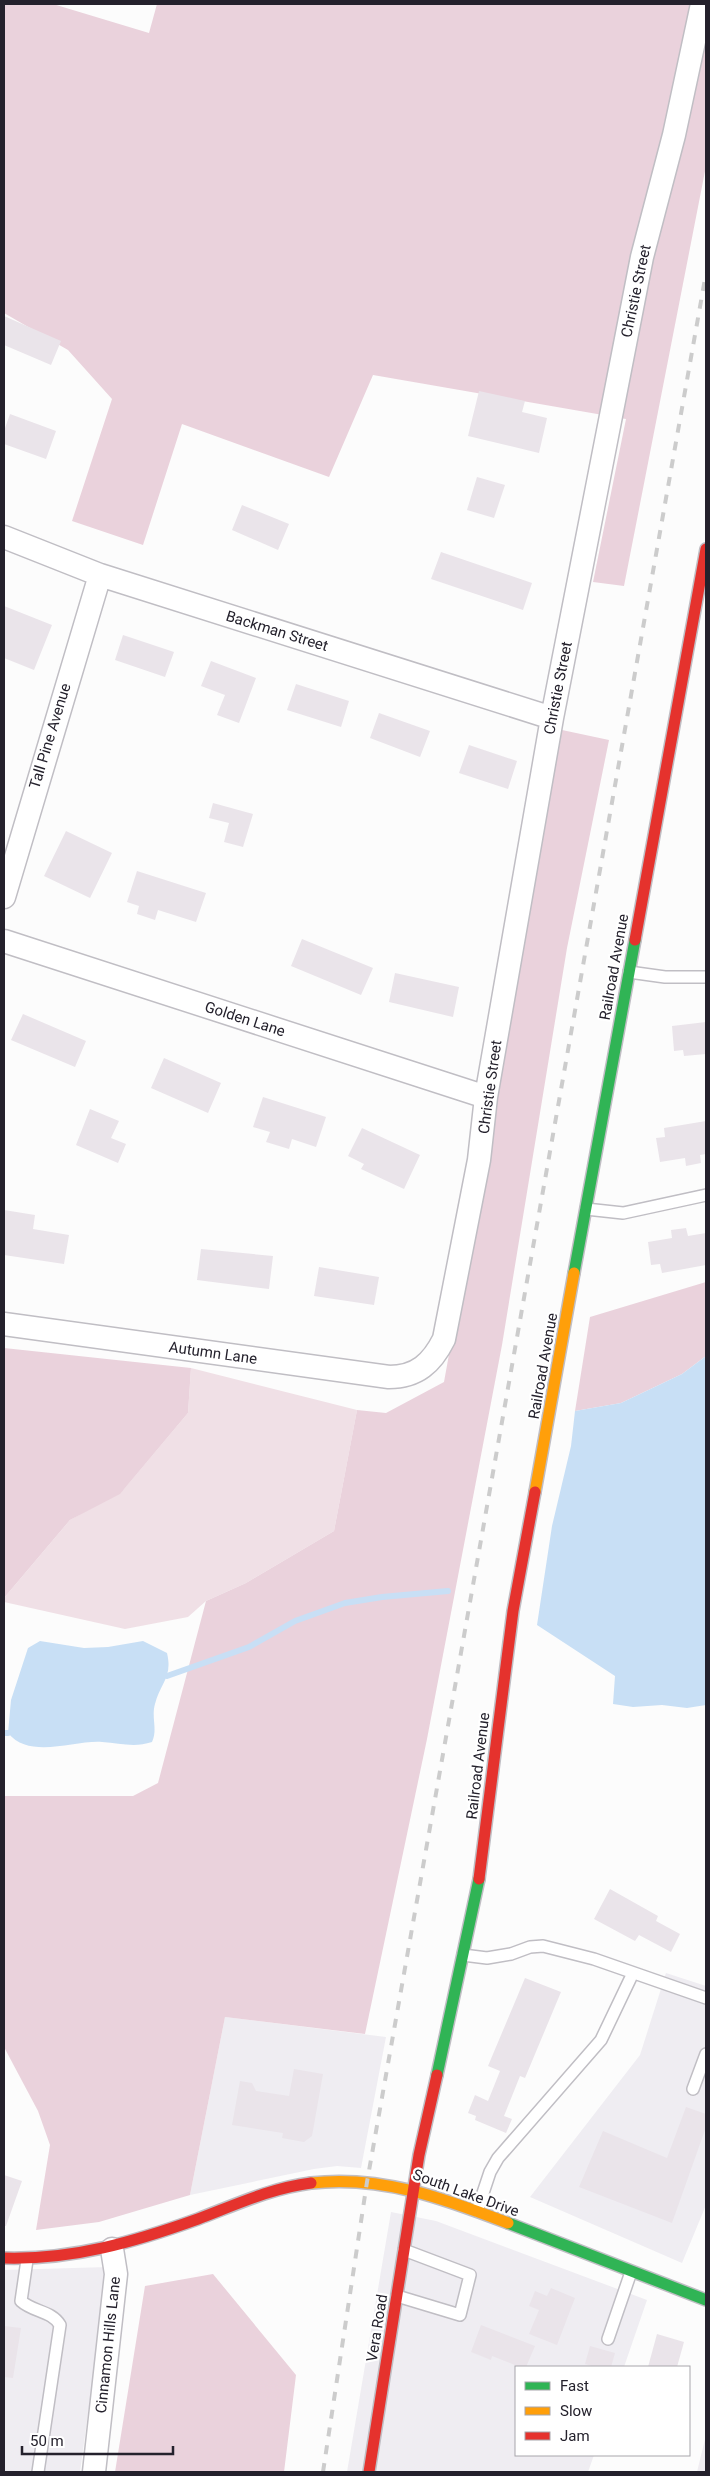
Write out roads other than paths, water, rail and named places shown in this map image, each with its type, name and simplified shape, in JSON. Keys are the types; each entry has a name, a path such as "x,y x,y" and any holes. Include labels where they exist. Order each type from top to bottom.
{"street":[{"name":"Christie Street","path":"421,1369 431,1361 444,1339 479,1160 486,1097 552,718 642,257 674,134 702,4"},
{"name":"Backman Street","path":"4,537 100,575 552,718"},
{"name":"Railroad Avenue","path":"413,2188 478,1889 512,1611 706,549"},
{"name":"Tall Pine Avenue","path":"4,897 100,575"},
{"name":"Golden Lane","path":"4,941 486,1097"},
{"name":"Autumn Lane","path":"4,1324 389,1377 398,1377 421,1369"},
{"name":"South Lake Drive","path":"4,2258 27,2260 77,2256 112,2249 265,2194 297,2185 329,2182 367,2182 413,2188 706,2300"},
{"name":"Vera Road","path":"369,2472 413,2188"},
{"name":"Cinnamon Hills Lane","path":"94,2472 116,2274 112,2249"}],"lane":[{"path":"629,972 665,976 706,977"},
{"path":"586,1209 623,1214 706,1195"},
{"path":"463,1955 486,1958 511,1954 530,1947 543,1946 594,1959 706,1998"},
{"path":"476,2211 490,2172 498,2158 601,2040 633,1973"},
{"path":"694,2089 706,2054"},
{"path":"397,2296 460,2315 470,2275 404,2250"},
{"path":"27,2260 21,2301 32,2308 50,2315 60,2325 38,2472"},
{"path":"608,2339 632,2272"}],"water":[{"path":"706,1356 706,1705 687,1708 662,1705 633,1707 613,1704 615,1676 537,1625 552,1526 571,1446 575,1411 621,1403 682,1374"},
{"path":"40,1641 84,1648 108,1647 143,1641 167,1653 167,1674 155,1704 154,1737 152,1742 133,1745 91,1742 40,1747 28,1746 17,1741 8,1733 11,1700 28,1648"}],"waterway":[{"path":"167,1676 249,1647 295,1621 345,1603 382,1597 448,1591"}],"railway":[{"path":"323,2472 367,2182 706,273"}]}
